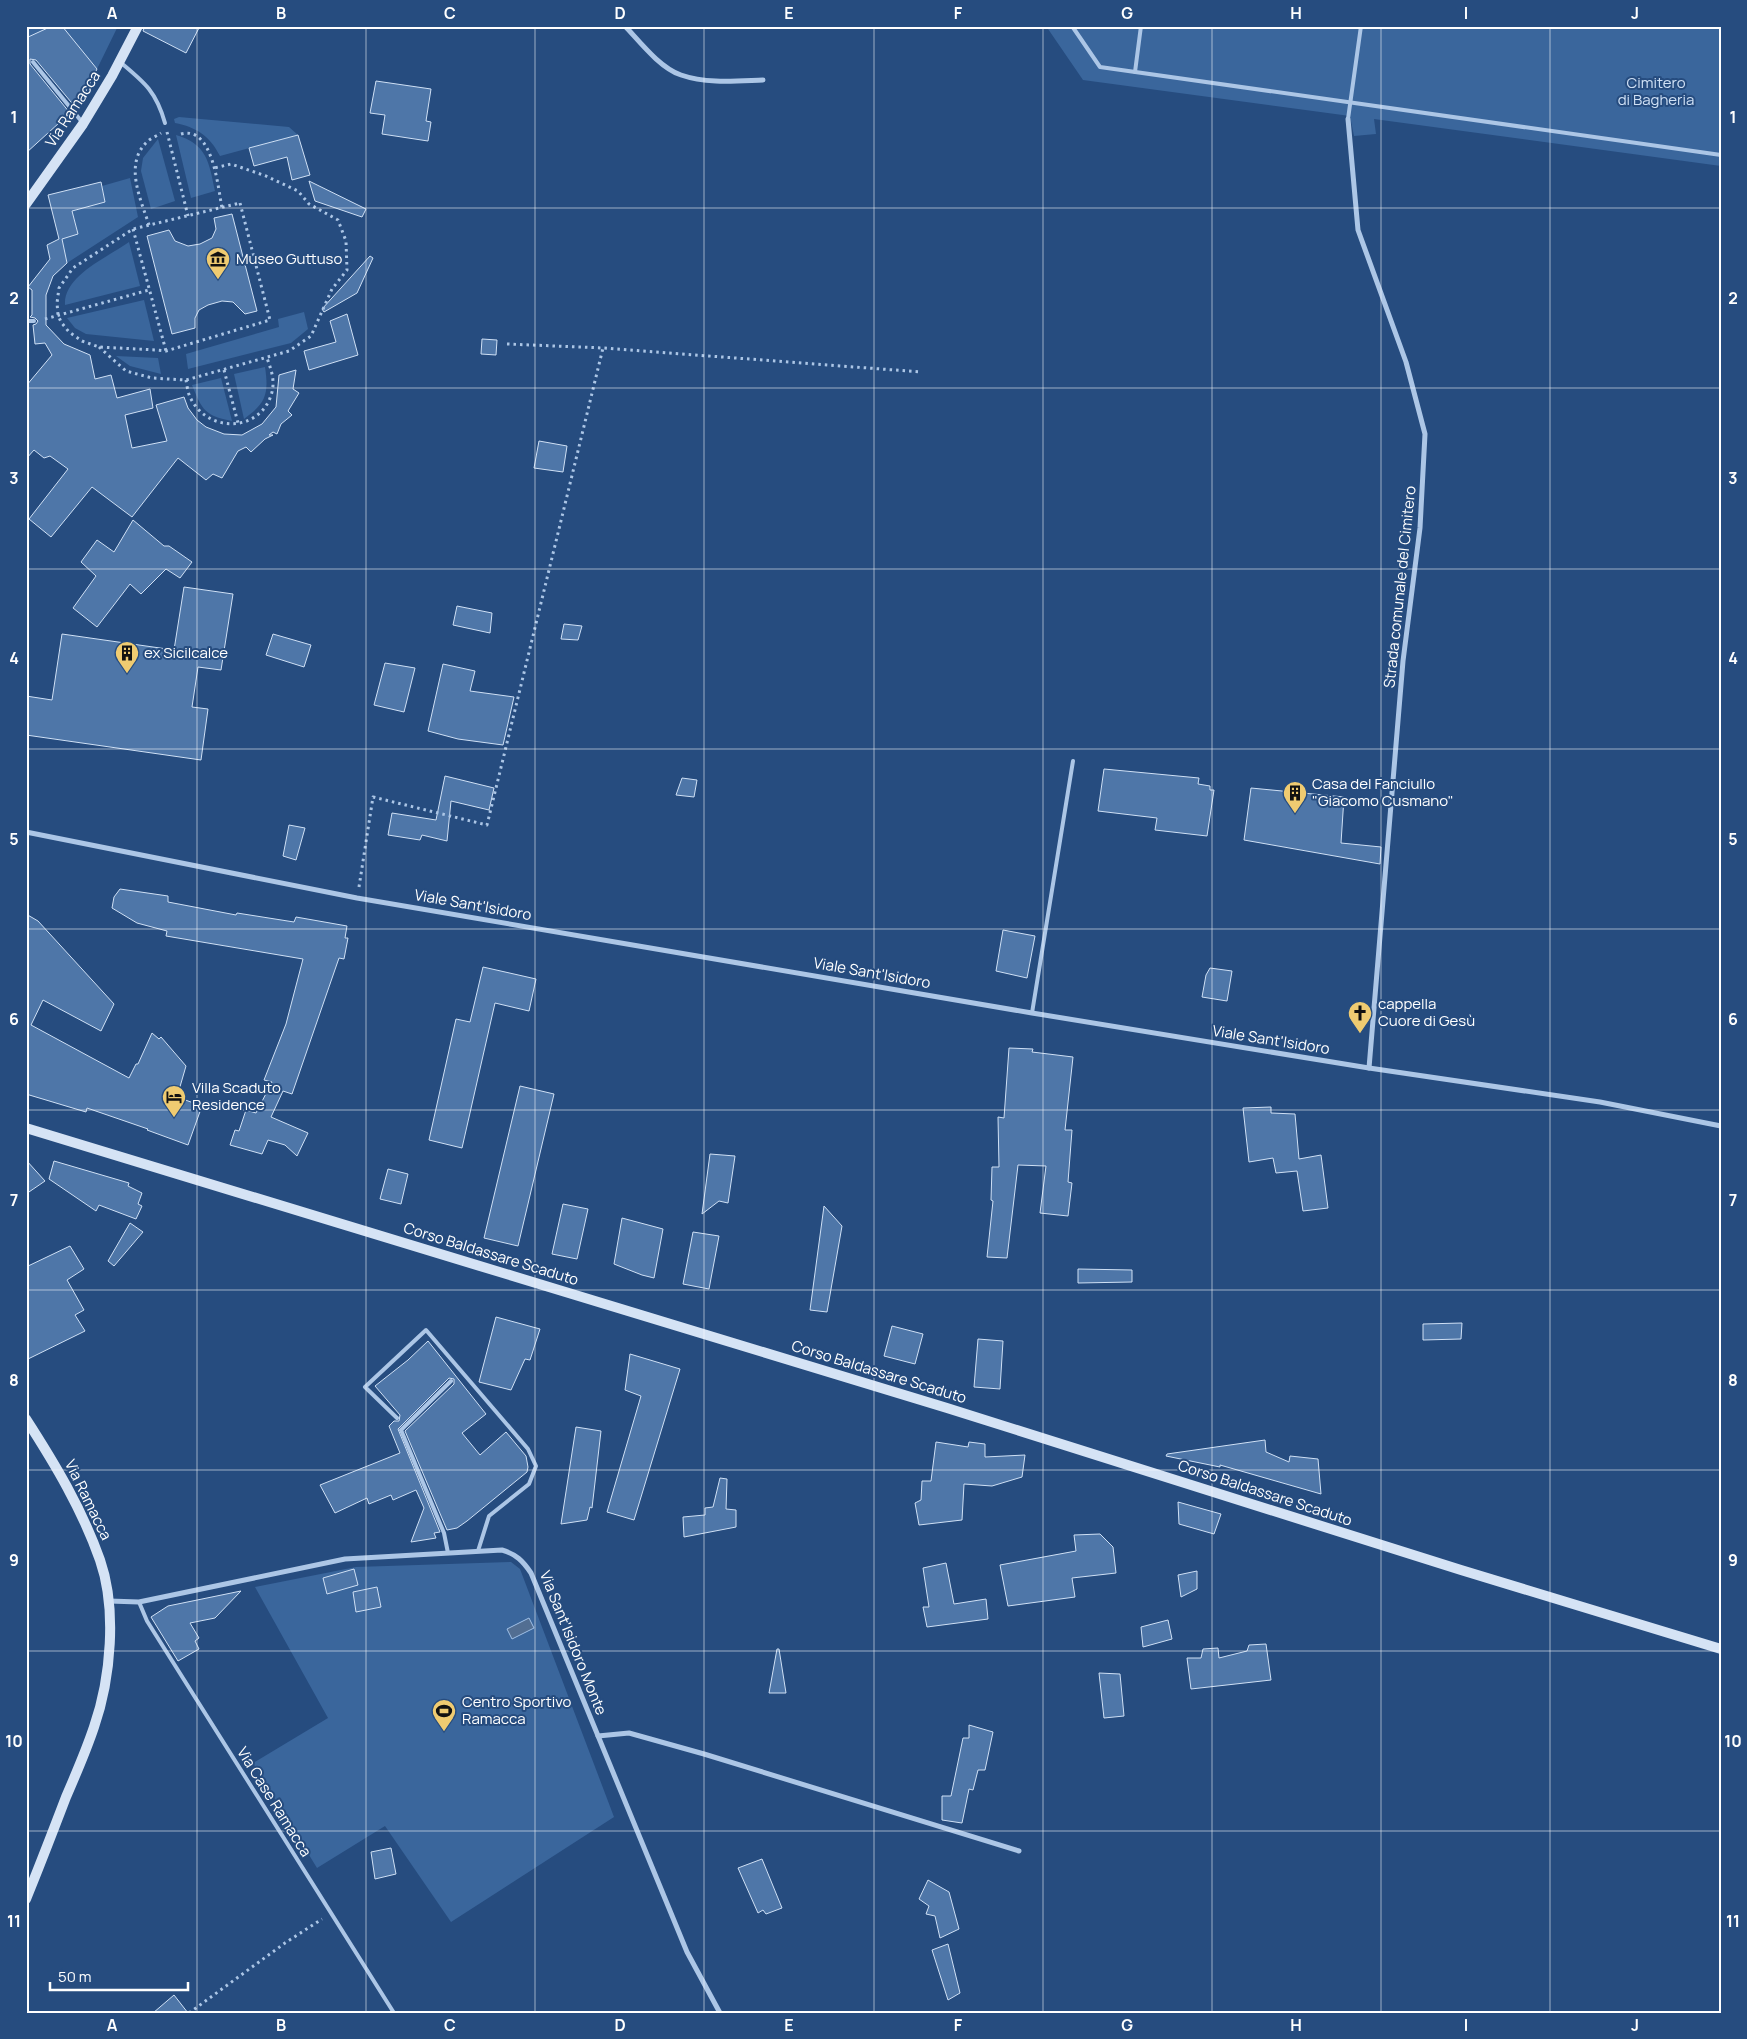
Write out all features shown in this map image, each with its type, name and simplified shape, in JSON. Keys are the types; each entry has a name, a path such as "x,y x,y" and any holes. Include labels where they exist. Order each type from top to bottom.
{"street":[{"name":"Via Ramacca","path":"26,204 83,124 138,26"},
{"path":"626,26 656,59 680,75 713,81 763,80"},
{"name":"Strada comunale del Cimitero","path":"1348,119 1358,230 1406,362 1425,434 1420,528 1404,661 1368,1068"},
{"name":"Viale Sant'Isidoro","path":"26,832 357,898 1032,1014 1368,1068 1600,1102 1719,1126"},
{"name":"Corso Baldassare Scaduto","path":"26,1128 947,1408 1721,1650"},
{"name":"Via Ramacca","path":"26,1419 61,1474 83,1516 100,1561 109,1601 109,1648 105,1686 94,1726 26,1900"},
{"name":"Via Sant'Isidoro Monte","path":"109,1601 139,1602 345,1559 502,1550 512,1553 524,1563 531,1573 687,1952 720,2013"},
{"path":"598,1736 629,1733 704,1754 1019,1851"}],"lane":[{"path":"1072,26 1100,67 1721,155"},
{"path":"1135,72 1141,26"},
{"path":"1348,119 1361,26"},
{"path":"120,61 148,85 160,106 165,123"},
{"path":"33,62 83,124"},
{"path":"26,321 34,321"},
{"path":"1032,1014 1073,761"},
{"path":"396,1415 365,1387 426,1330 528,1449 536,1466 529,1484 489,1516 478,1551"},
{"path":"448,1553 444,1533 401,1430 451,1381"},
{"name":"Via Case Ramacca","path":"139,1602 147,1621 394,2013"}],"path":[{"path":"165,123 188,216"},
{"path":"149,225 135,178 135,162 147,142 161,133 167,132"},
{"path":"181,134 188,132 200,138 213,159 222,208"},
{"path":"99,347 126,371 152,378 186,380 290,351 311,336 332,289 347,270 346,241 338,220 309,204 298,191 266,176 231,164 214,168"},
{"path":"240,204 270,320 166,351 99,347 82,341 69,332 60,322 56,303 59,288 73,268 133,229 222,208 240,204"},
{"path":"133,229 166,351"},
{"path":"34,321 149,290"},
{"path":"507,344 603,348 921,372"},
{"path":"357,898 373,797 488,824 603,348"},
{"path":"186,380 190,398 200,413 215,422 233,424 250,420 264,408 272,392 273,374 267,358"},
{"path":"224,370 238,423"},
{"path":"189,2013 285,1943 331,1913"}],"green space":[{"path":"26,26 118,26 97,69 65,31 26,64"},
{"name":"Cimitero di Bagheria","path":"1046,26 1721,26 1721,166 1374,119 1376,134 1354,136 1350,116 1083,80"},
{"path":"179,117 289,127 298,135 220,156 212,143 202,134 189,127 175,123 174,119"},
{"path":"176,135 194,143 205,156 211,171 215,191 191,198"},
{"path":"158,139 175,201 151,209 141,171 143,158"},
{"path":"130,178 138,217 67,263 62,239 78,233 72,211 105,202 102,186"},
{"path":"129,242 140,286 65,305 66,295 71,285 79,276 88,268"},
{"path":"144,300 154,341 86,334 75,328 67,318"},
{"path":"304,312 308,329 291,343 188,369 186,354 279,327 278,319"},
{"path":"116,356 158,358 161,374 130,366"},
{"path":"265,367 266,391 264,397 257,408 244,419 234,374"},
{"path":"221,378 232,421 210,414 202,406 192,385"},
{"name":"Centro Sportivo Ramacca","path":"511,1562 520,1569 614,1817 451,1922 385,1826 317,1868 253,1763 328,1718 255,1587 356,1567"}],"shaded area":[{"path":"529,1618 534,1628 512,1639 507,1629"}],"building":[{"path":"52,26 62,26 97,69 76,108 36,60 30,59 30,64 70,113 26,153 26,38"},
{"path":"145,26 200,26 186,53 143,31"},
{"path":"376,81 431,89 426,121 431,122 428,141 382,134 385,115 370,113"},
{"path":"298,135 310,175 292,180 287,157 254,166 249,148"},
{"path":"309,181 366,209 362,217 315,201"},
{"path":"101,182 105,202 72,211 78,234 62,239 67,263 53,276 46,295 46,325 64,344 90,355 95,379 111,375 117,398 150,389 153,408 125,415 132,448 167,441 156,405 184,397 188,408 197,420 206,427 224,434 242,435 262,424 276,407 279,375 296,370 293,389 299,393 288,411 292,415 281,424 277,434 273,432 269,435 273,435 265,439 251,452 246,447 238,451 222,478 213,474 206,480 178,458 132,517 92,487 51,537 29,519 68,469 50,456 44,458 34,450 26,459 26,386 52,355 45,343 35,344 33,325 38,321 30,317 32,315 32,290 28,287 50,259 47,245 59,239 48,195"},
{"path":"232,214 257,311 245,314 233,302 222,301 199,310 195,318 195,328 172,334 147,236 169,230 175,241 188,246 200,244 212,238 216,229 214,218"},
{"path":"370,256 373,258 357,293 324,312 322,309"},
{"path":"347,314 358,355 309,370 304,351 336,342 330,321"},
{"path":"482,339 497,340 496,355 481,354"},
{"path":"539,441 567,446 563,472 534,468"},
{"path":"133,520 164,546 169,546 192,562 180,578 166,569 141,594 130,584 97,627 73,608 96,576 81,562 97,540 114,552"},
{"name":"ex Sicilcalce","path":"184,587 233,594 221,670 198,667 192,707 208,709 201,760 26,735 26,696 52,700 62,634 174,650"},
{"path":"457,606 492,613 490,633 453,625"},
{"path":"564,624 582,626 578,640 561,639"},
{"path":"273,634 311,645 304,667 266,655"},
{"path":"385,663 415,668 404,712 374,705"},
{"path":"443,664 475,671 470,691 514,697 503,745 458,739 428,731"},
{"path":"1104,769 1199,778 1198,784 1210,786 1210,790 1214,790 1207,836 1155,830 1157,818 1098,811"},
{"path":"445,776 494,788 489,810 451,801 447,841 422,835 420,840 388,835 392,813 436,820"},
{"path":"682,778 697,780 694,797 676,795"},
{"path":"1251,788 1344,797 1341,843 1381,847 1380,864 1244,840"},
{"path":"289,825 305,828 296,860 283,856"},
{"path":"120,889 168,896 168,902 236,915 237,913 294,922 296,917 347,926 345,938 348,938 344,959 339,958 292,1094 283,1091 271,1117 308,1133 297,1156 285,1145 268,1140 262,1154 230,1145 235,1130 239,1131 246,1110 256,1113 272,1082 264,1080 286,1024 303,959 166,936 167,931 137,923 112,908 114,897"},
{"path":"26,914 38,921 114,1004 101,1031 43,1000 31,1025 129,1078 136,1064 138,1064 152,1033 159,1039 161,1037 186,1066 177,1097 202,1106 188,1145 87,1108 86,1112 26,1094"},
{"path":"1003,930 1035,936 1027,978 996,971"},
{"path":"483,967 536,979 529,1011 495,1003 462,1148 429,1140 456,1019 470,1022"},
{"path":"1210,968 1232,971 1227,1001 1202,997 1206,975"},
{"path":"1009,1048 1033,1049 1032,1052 1073,1057 1065,1130 1072,1130 1068,1182 1072,1183 1068,1216 1040,1213 1046,1166 1018,1165 1007,1258 987,1257 993,1201 991,1200 992,1167 999,1167 998,1117 1004,1118"},
{"path":"520,1086 554,1094 518,1246 484,1238"},
{"path":"1271,1107 1271,1113 1295,1114 1299,1159 1321,1155 1328,1208 1303,1211 1297,1171 1276,1173 1273,1158 1249,1162 1243,1108"},
{"path":"710,1154 735,1156 728,1203 719,1201 702,1214"},
{"path":"26,1160 45,1181 26,1194"},
{"path":"54,1161 129,1183 128,1186 142,1193 138,1204 142,1206 136,1219 99,1205 96,1211 49,1179"},
{"path":"388,1169 408,1174 401,1204 380,1199"},
{"path":"563,1204 588,1209 577,1259 552,1254"},
{"path":"824,1206 842,1226 827,1312 810,1310"},
{"path":"622,1218 663,1229 654,1278 614,1264"},
{"path":"130,1223 143,1232 114,1266 108,1261"},
{"path":"693,1232 719,1236 709,1289 683,1284"},
{"path":"70,1246 84,1269 67,1280 84,1310 75,1315 85,1331 26,1360 26,1267"},
{"path":"1078,1269 1132,1270 1132,1282 1078,1283"},
{"path":"496,1317 540,1329 530,1360 525,1359 511,1390 479,1382"},
{"path":"1462,1323 1461,1339 1423,1340 1423,1324"},
{"path":"892,1326 923,1334 915,1364 884,1356"},
{"path":"978,1339 1003,1341 1000,1389 974,1387"},
{"path":"428,1341 486,1414 462,1433 480,1455 506,1432 526,1456 528,1467 527,1472 467,1521 457,1528 447,1530 405,1431 454,1384 454,1379 449,1378 398,1429 440,1532 434,1533 436,1538 411,1542 424,1508 416,1490 393,1500 391,1495 369,1504 367,1498 335,1513 320,1485 400,1453 389,1426 394,1421 399,1421 400,1415 375,1386 408,1360"},
{"path":"630,1354 680,1369 634,1520 607,1512 641,1396 625,1390"},
{"path":"576,1427 601,1431 592,1508 590,1507 587,1520 561,1524"},
{"path":"1265,1440 1266,1452 1289,1462 1290,1456 1318,1459 1321,1494 1220,1465 1220,1467 1166,1456 1167,1454"},
{"path":"936,1442 968,1447 969,1442 985,1444 985,1457 1025,1455 1022,1477 992,1486 964,1484 962,1520 919,1525 915,1503 921,1500 922,1481 931,1481"},
{"path":"720,1478 727,1479 726,1509 736,1510 736,1527 684,1537 683,1517 705,1515 705,1508 713,1507"},
{"path":"1178,1502 1221,1514 1214,1534 1179,1524"},
{"path":"1100,1534 1113,1547 1116,1573 1072,1578 1075,1597 1008,1606 1000,1565 1076,1551 1074,1535"},
{"path":"946,1563 954,1604 986,1599 988,1619 927,1627 923,1607 929,1607 923,1568"},
{"path":"354,1569 358,1585 327,1594 323,1578"},
{"path":"1197,1571 1197,1589 1181,1597 1178,1575"},
{"path":"377,1587 381,1607 356,1612 353,1592"},
{"path":"241,1591 215,1618 190,1623 199,1638 195,1641 199,1649 178,1661 151,1617 168,1606"},
{"path":"1168,1620 1172,1639 1143,1647 1141,1627"},
{"path":"1266,1644 1271,1680 1191,1689 1187,1658 1201,1658 1203,1649 1218,1648 1219,1658 1247,1651 1249,1645"},
{"path":"777,1649 779,1649 786,1693 769,1693"},
{"path":"1099,1673 1120,1674 1124,1716 1104,1718"},
{"path":"969,1725 993,1732 985,1770 978,1770 973,1790 969,1789 962,1823 942,1820 942,1796 951,1796 963,1738 969,1738"},
{"path":"391,1848 396,1874 375,1879 371,1852"},
{"path":"762,1859 782,1908 766,1914 763,1910 758,1913 738,1868"},
{"path":"928,1880 949,1892 959,1929 940,1938 935,1916 926,1914 929,1906 919,1899"},
{"path":"948,1944 960,1993 948,2000 932,1950"},
{"path":"174,1995 188,2013 153,2013"}],"place":[{"name":"Museo Guttuso","path":"218,280"},
{"name":"ex Sicilcalce","path":"127,674"},
{"name":"Casa del Fanciullo \"Giacomo Cusmano\"","path":"1295,814"},
{"name":"cappella Cuore di Gesù","path":"1360,1034"},
{"name":"Villa Scaduto Residence","path":"174,1118"},
{"name":"Centro Sportivo Ramacca","path":"444,1732"}]}
